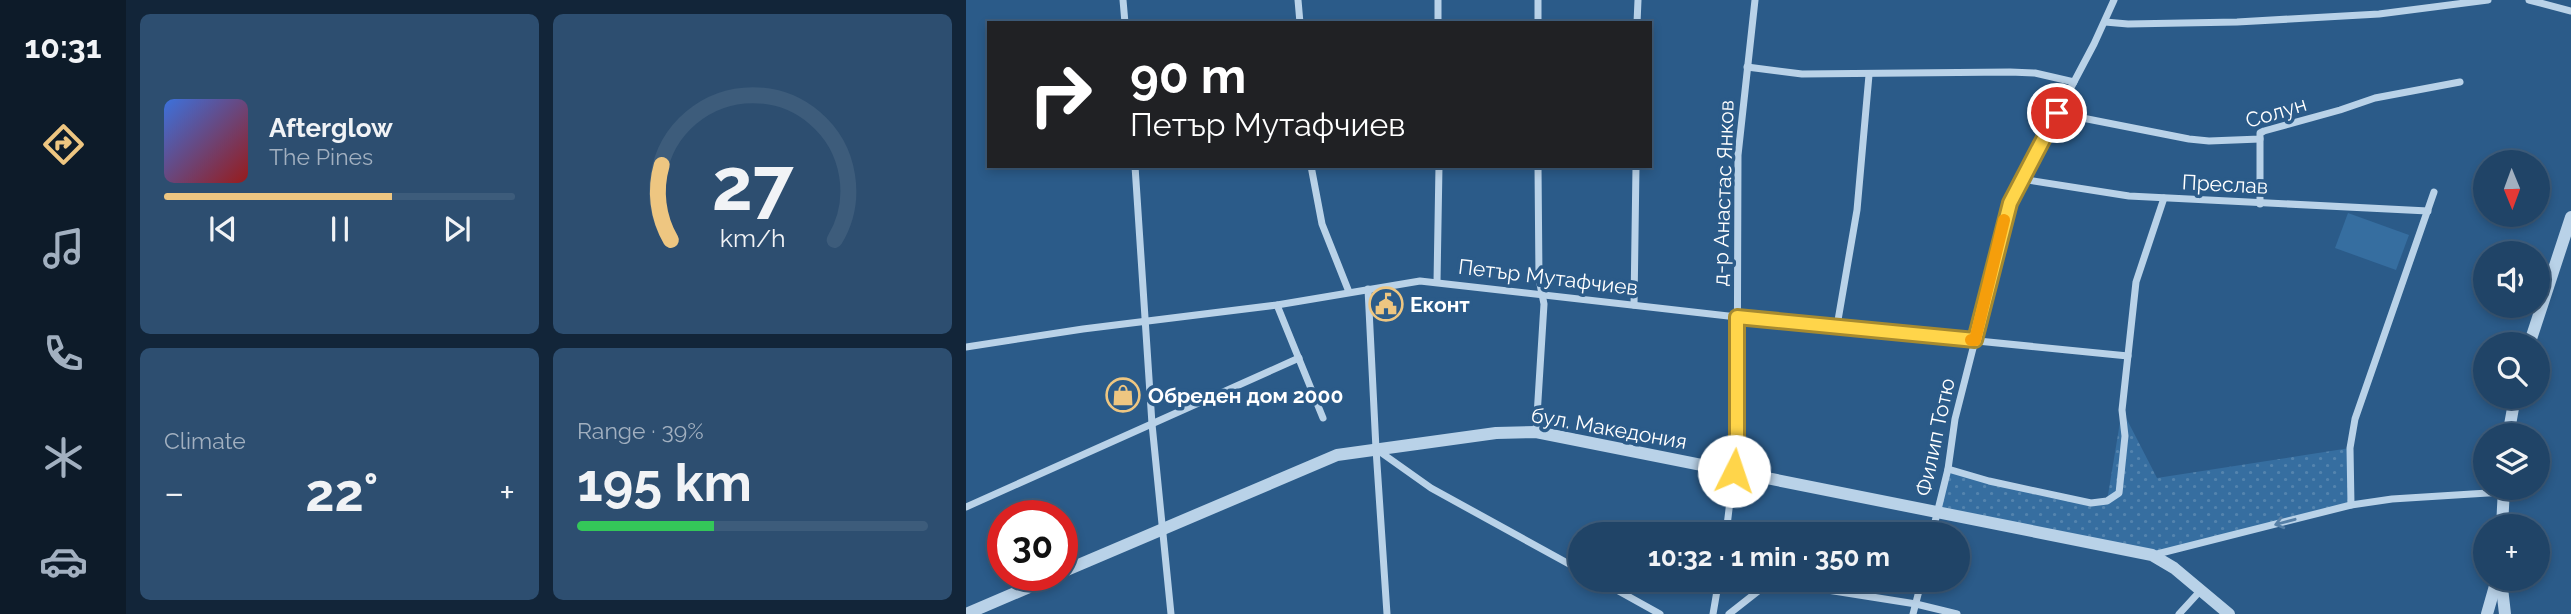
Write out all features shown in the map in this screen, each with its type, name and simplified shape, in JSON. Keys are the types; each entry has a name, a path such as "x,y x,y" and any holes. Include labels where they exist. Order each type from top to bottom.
{"street":[{"path":"1123,0 1125,21"},
{"path":"1298,0 1300,21"},
{"path":"1438,0 1438,21"},
{"path":"1538,0 1538,21"},
{"path":"1637,0 1637,21"},
{"name":"д-р Анастас Янков","path":"1728,522 1737,443 1738,155 1755,0"},
{"name":"Филип Тотю","path":"1935,522 1948,469 1955,419 2005,219 2021,179 2074,82 2114,0"},
{"path":"2105,22 2237,22 2379,14 2487,0"},
{"path":"2529,0 2571,11"},
{"path":"1747,67 1802,74 2035,73 2074,82"},
{"path":"1837,326 1857,210 1869,75"},
{"name":"Солун","path":"2057,113 2189,139 2260,139 2260,133 2264,131 2340,110 2375,97 2460,82"},
{"path":"2260,139 2260,204"},
{"path":"1135,168 1152,424 1171,614"},
{"path":"1311,168 1322,224 1349,292"},
{"path":"1437,282 1439,168"},
{"path":"1536,432 1544,304 1539,279 1538,168"},
{"path":"1634,305 1636,168"},
{"name":"Преслав","path":"2021,179 2100,193 2260,204 2428,211"},
{"path":"2351,505 2350,448 2355,419 2434,192"},
{"path":"1948,469 1989,481 2091,503 2107,501 2119,493 2125,436 2122,410 2136,282 2164,198"},
{"path":"2533,332 2571,217"},
{"name":"Петър Мутафчиев","path":"966,347 1277,305 1403,282 1437,282 1737,317 2128,356"},
{"path":"1368,289 1387,614"},
{"path":"1277,305 1323,418"},
{"path":"966,507 1299,358"},
{"name":"бул. Македония","path":"1078,565 1337,455 1496,433 1536,432 2152,555 2174,568 2230,614"},
{"path":"1376,449 1431,488 1568,563"},
{"path":"2152,555 2351,505 2473,492"},
{"path":"1730,614 1771,581 1916,604 1957,614"},
{"path":"2179,614 2201,590"},
{"path":"966,614 1020,591"},
{"path":"2487,614 2495,591"},
{"path":"2501,591 2505,614"},
{"path":"1620,592 1660,614"},
{"path":"1713,614 1716,592"},
{"path":"1913,614 1919,592"}],"shaded area":[{"path":"2348,213 2409,235 2396,270 2335,248"},
{"path":"2122,410 2157,478 2350,448 2351,505 2152,555 1938,512 1948,469 2091,503 2107,501"}],"slow traffic":[{"path":"1971,340 1975,340 2004,220"}],"place":[{"name":"Еконт","path":"1386,304"},
{"name":"Обреден дом 2000","path":"1123,395"}],"route":[{"path":"1734,471 1737,443 1737,317 1975,340 2010,203 2057,113"}]}
